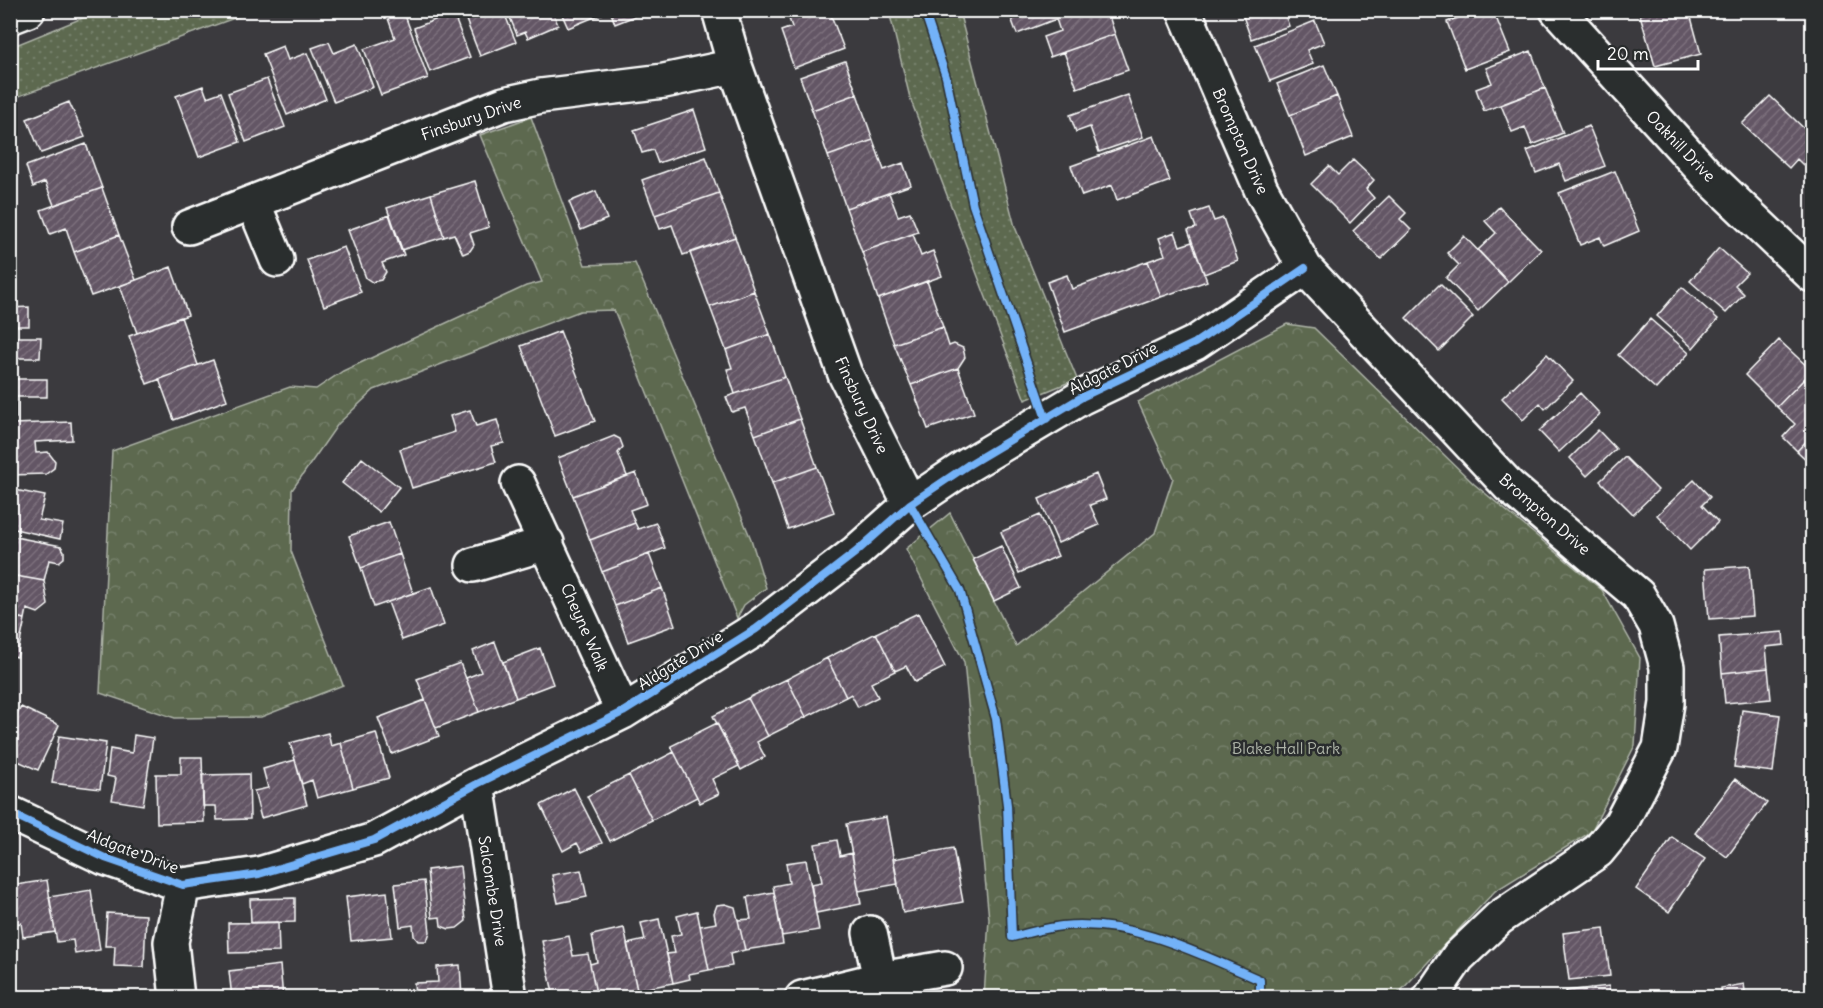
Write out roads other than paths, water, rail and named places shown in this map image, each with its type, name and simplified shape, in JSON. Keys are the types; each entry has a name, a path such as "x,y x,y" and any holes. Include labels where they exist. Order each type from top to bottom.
{"street":[{"path":"10,17 28,10"},
{"name":"Finsbury Drive","path":"719,10 735,66 845,374 910,504"},
{"name":"Brompton Drive","path":"1184,10 1261,189 1305,268 1509,486 1638,595 1656,626 1667,667 1667,703 1660,748 1621,822 1598,851 1499,918 1458,957 1430,998"},
{"name":"Oakhill Drive","path":"1557,10 1708,176 1812,275"},
{"name":"Finsbury Drive","path":"189,227 504,104 542,96 664,81 735,66"},
{"path":"253,202 277,260"},
{"name":"Aldgate Drive","path":"10,813 105,858 183,885 259,874 374,840 477,784 623,712 756,629 855,552 910,504 1082,397 1195,343 1305,268"},
{"name":"Cheyne Walk","path":"518,483 623,712"},
{"path":"473,565 547,543"},
{"name":"Salcombe Drive","path":"477,784 510,998"},
{"path":"177,998 171,942 183,885"},
{"path":"870,933 880,979"},
{"path":"802,998 880,979 945,968"}],"park label":[{"name":"Blake Hall Park","path":"1286,748"}]}
